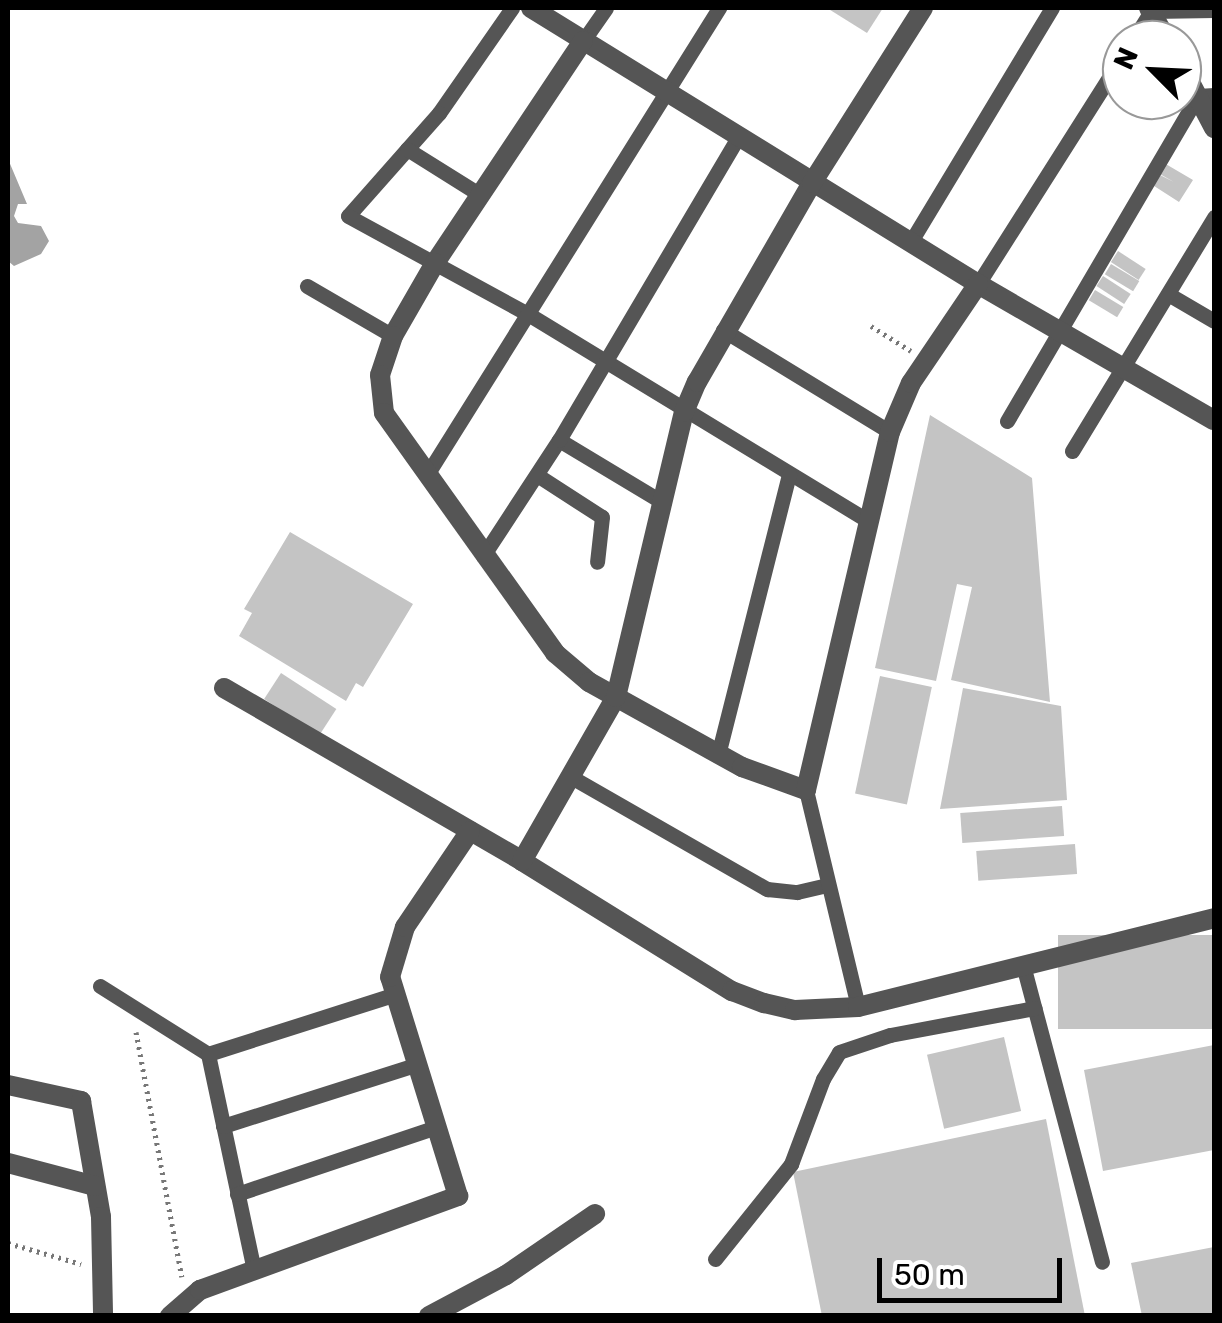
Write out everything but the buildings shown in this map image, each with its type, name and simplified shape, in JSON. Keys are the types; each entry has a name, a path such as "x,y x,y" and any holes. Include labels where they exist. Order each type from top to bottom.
{"street":[{"path":"531,8 1057,332 1214,420"},
{"path":"522,861 616,697 684,412 723,330 923,8"},
{"path":"583,41 435,262 393,336 380,375 384,413 554,653 573,671 718,755 764,778 806,790 890,432 900,405 926,361 978,284"},
{"path":"1206,96 1214,128"},
{"path":"224,688 522,861 732,990 795,1010 858,1007 1214,918"},
{"path":"170,1316 200,1290 458,1196 392,995 390,977 396,943 470,831"},
{"path":"8,1085 81,1101 104,1271 102,1316"},
{"path":"8,1163 95,1186"},
{"path":"429,1316 506,1275 595,1214"}],"lane":[{"path":"512,8 438,114 348,216 528,314 869,521"},
{"path":"583,41 606,8"},
{"path":"428,473 719,8"},
{"path":"910,243 1052,8"},
{"path":"1150,9 1214,10"},
{"path":"978,284 1102,89"},
{"path":"1007,421 1057,332 1206,96"},
{"path":"483,556 559,440 738,137"},
{"path":"407,149 479,194"},
{"path":"1072,451 1214,218"},
{"path":"308,286 393,336"},
{"path":"1168,294 1214,321"},
{"path":"723,330 890,432"},
{"path":"559,440 664,503"},
{"path":"718,755 789,474"},
{"path":"537,476 602,517 597,562"},
{"path":"573,778 768,889 797,892 828,885"},
{"path":"806,790 858,1007"},
{"path":"1023,966 1102,1262"},
{"path":"100,986 208,1054 254,1272"},
{"path":"208,1054 392,995"},
{"path":"714,1260 791,1164 823,1079 840,1052 890,1035 1034,1008"},
{"path":"223,1126 415,1065"},
{"path":"237,1194 436,1128"}],"path":[{"path":"871,326 926,361"},
{"path":"131,1008 186,1300"},
{"path":"8,1243 104,1271"}],"shaded area":[{"path":"8,159 27,204 18,204 14,216 18,223 41,226 49,241 41,254 14,266 8,261"}]}
